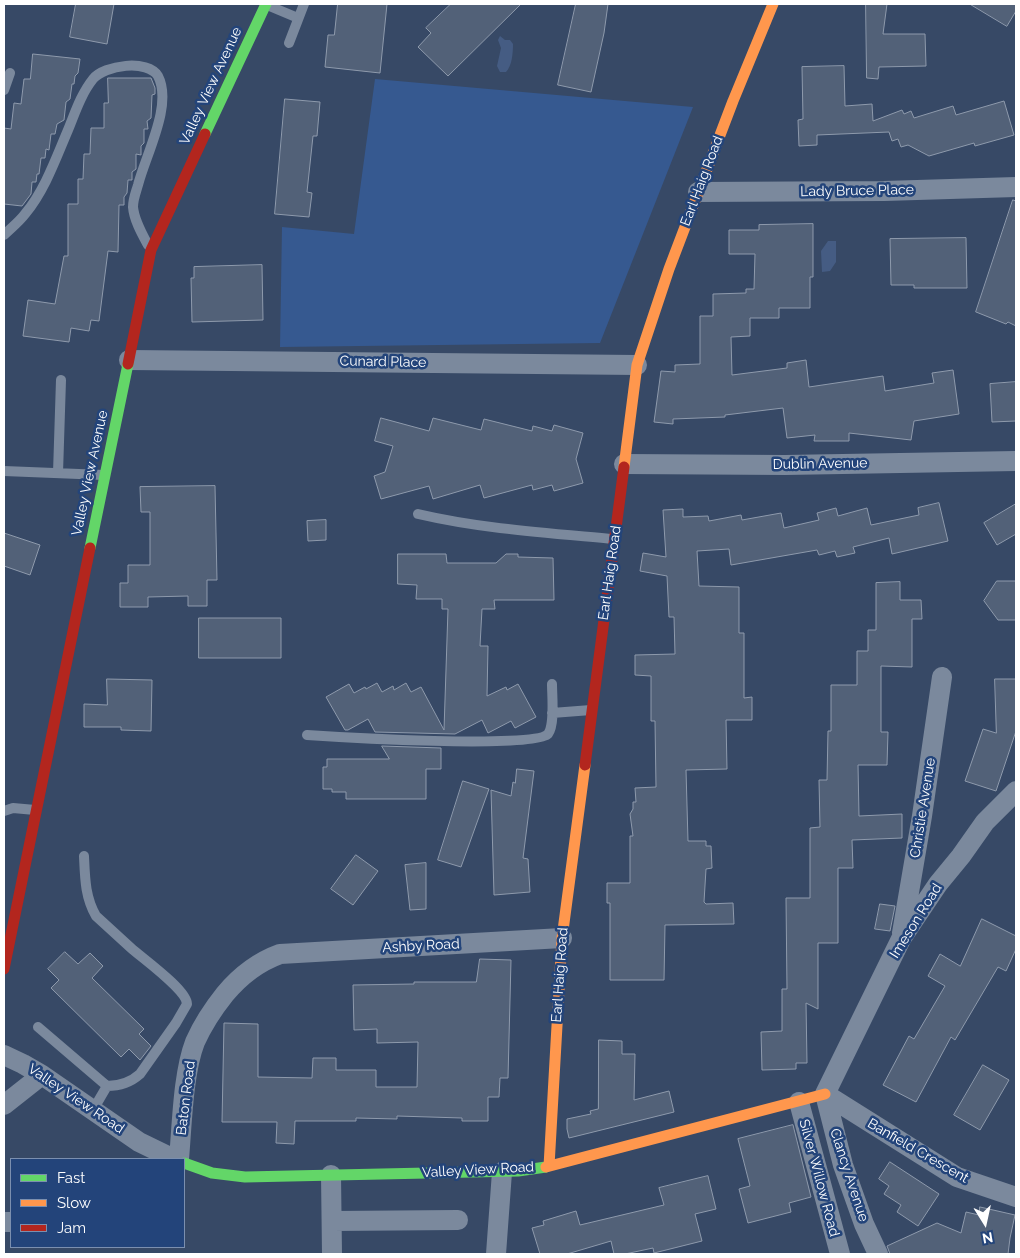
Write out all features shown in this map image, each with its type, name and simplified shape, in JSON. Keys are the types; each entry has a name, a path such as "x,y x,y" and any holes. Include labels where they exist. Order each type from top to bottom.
{"street":[{"name":"Valley View Avenue","path":"4,969 151,250 266,4"},
{"name":"Earl Haig Road","path":"549,1166 562,938 637,365 668,270 733,101 773,4"},
{"name":"Lady Bruce Place","path":"698,192 884,191 1016,187"},
{"name":"Cunard Place","path":"129,360 637,365"},
{"name":"Dublin Avenue","path":"624,464 785,465 1016,461"},
{"name":"Christie Avenue","path":"900,940 922,816 942,677"},
{"name":"Imeson Road","path":"825,1094 900,940 938,884 985,822 1016,790"},
{"name":"Ashby Road","path":"280,954 562,938"},
{"name":"Baton Road","path":"179,1158 188,1069 195,1043 211,1011 236,980 264,960 280,954"},
{"name":"Valley View Road","path":"4,1055 42,1075 139,1142 172,1158"},
{"path":"4,1105 42,1075"},
{"name":"Valley View Road","path":"185,1163 212,1173 245,1177 502,1172 549,1166 825,1094"},
{"name":"Banfield Crescent","path":"825,1094 958,1177 1016,1197"},
{"name":"Clancy Avenue","path":"825,1094 843,1165 864,1224 878,1254"},
{"name":"Silver Willow Road","path":"799,1102 840,1254"},
{"path":"496,1254 502,1172"},
{"path":"331,1175 332,1254"},
{"path":"332,1221 458,1220"}],"lane":[{"path":"266,4 298,18"},
{"path":"289,43 304,4"},
{"path":"4,235 24,216 36,199 82,98 94,78 103,71 115,68 145,66 155,72 162,88 162,103 158,123 142,168 133,208 138,224 151,250"},
{"path":"4,90 10,73"},
{"path":"58,473 61,380"},
{"path":"4,471 105,475"},
{"path":"418,514 450,521 512,530 615,539"},
{"path":"307,735 377,739 526,740 542,737 548,734 551,727 552,684"},
{"path":"552,713 592,710"},
{"path":"4,810 13,808 36,810"},
{"path":"38,1027 107,1086 124,1084 140,1074 176,1023 187,1001 157,969 96,916 86,891 84,856"},
{"path":"93,1110 107,1086"}],"shaded area":[{"path":"500,36 505,40 510,40 513,44 511,63 506,72 500,72 497,66 501,48 498,40"},
{"path":"375,79 693,107 600,343 280,347 282,227 354,234"},
{"path":"828,241 836,241 836,262 830,271 822,272 821,251"}],"building":[{"path":"76,4 114,4 107,44 70,37"},
{"path":"338,4 387,4 380,73 325,67 328,35 334,35"},
{"path":"451,4 521,4 448,76 418,47 431,33 426,28"},
{"path":"576,4 608,4 604,33 591,92 558,85"},
{"path":"866,4 887,4 883,34 925,34 926,66 879,67 878,79 867,78"},
{"path":"970,4 1016,4 1016,11 1007,26"},
{"path":"33,54 80,59 78,73 75,76 74,84 72,84 70,99 66,102 64,120 57,124 55,134 51,134 49,150 46,149 45,158 41,158 39,174 37,174 36,182 32,182 31,194 22,206 4,204 4,128 11,129 14,103 21,104 24,79 30,79"},
{"path":"844,66 845,106 872,104 873,121 902,110 904,114 911,111 914,118 953,106 956,115 1004,101 1014,135 975,146 974,143 929,156 908,145 901,147 898,139 892,141 889,132 817,135 817,145 799,146 798,120 803,119 802,67"},
{"path":"108,78 151,78 155,94 152,95 151,118 147,121 148,129 144,129 144,143 141,146 141,155 136,154 136,169 132,172 132,180 128,180 124,205 119,205 118,252 108,251 99,321 91,320 89,331 71,328 69,342 23,336 28,300 55,304 64,256 68,256 68,204 78,204 78,179 83,179 84,154 90,154 91,128 104,128 104,103 108,103"},
{"path":"285,99 320,102 317,136 313,136 307,192 312,193 309,217 275,214"},
{"path":"1013,200 1016,201 1016,326 976,312"},
{"path":"813,224 813,277 810,277 810,308 779,308 779,318 750,318 750,336 731,337 732,375 787,368 787,363 806,360 809,387 883,376 885,391 934,383 932,373 953,370 959,414 914,421 911,440 849,433 849,441 814,441 815,435 787,438 783,408 725,415 725,417 673,419 673,424 654,422 661,371 675,372 675,365 700,364 700,316 713,316 713,294 746,293 746,289 754,289 755,254 729,254 729,230 759,230 759,225"},
{"path":"966,238 967,288 914,288 914,285 891,285 890,239"},
{"path":"262,265 263,320 192,322 191,278 194,278 194,267"},
{"path":"1016,382 1016,421 992,422 990,384"},
{"path":"381,418 429,431 433,418 481,430 484,419 532,431 533,426 552,431 554,425 583,433 576,459 583,483 554,491 552,485 533,490 532,485 484,498 480,485 433,499 429,486 381,499 374,476 385,472 393,446 375,441"},
{"path":"215,486 217,580 207,580 207,606 188,606 188,596 148,597 148,607 120,607 120,583 128,583 128,565 150,565 150,512 141,512 140,487"},
{"path":"939,503 948,541 892,554 889,538 853,547 855,553 837,557 835,551 819,555 817,550 731,565 729,549 697,551 699,586 739,587 739,633 744,633 744,698 752,697 752,720 726,720 727,769 686,770 688,841 706,841 706,846 711,846 712,868 706,869 704,902 706,904 733,903 734,924 665,925 664,980 610,980 610,903 607,903 607,883 630,883 630,836 633,836 630,814 633,809 633,802 636,802 635,788 656,787 655,721 651,721 651,676 635,675 635,655 675,654 674,617 669,617 667,576 640,571 643,553 666,557 663,510 683,509 683,517 708,516 709,521 741,515 742,520 781,513 784,528 819,520 817,513 836,508 838,516 867,508 871,525 919,515 918,508"},
{"path":"1016,504 1016,534 997,545 984,523"},
{"path":"326,520 326,540 308,541 307,521"},
{"path":"4,533 40,545 30,575 4,566"},
{"path":"398,554 446,554 447,563 496,563 506,554 518,554 518,557 553,558 554,600 494,600 495,609 482,609 480,646 488,646 487,696 506,687 507,690 518,684 536,717 515,728 511,721 488,733 482,720 455,734 375,732 368,719 345,730 326,697 349,684 354,693 377,683 382,692 393,686 394,690 406,683 411,692 421,687 444,730 448,609 442,609 442,599 416,599 417,585 398,584"},
{"path":"997,581 1016,581 1016,620 998,620 984,601"},
{"path":"900,582 900,600 921,600 922,619 912,619 912,667 881,666 881,732 888,732 887,765 858,765 859,816 902,814 902,838 852,840 853,868 838,868 838,943 818,943 818,1009 806,1003 807,1063 796,1063 796,1069 762,1070 761,1032 782,1031 782,989 787,989 786,898 810,898 810,828 820,827 819,780 827,780 828,731 831,731 831,685 857,685 857,651 868,651 868,630 876,630 876,583"},
{"path":"199,618 281,618 281,658 199,658"},
{"path":"107,679 152,680 151,731 121,730 121,727 84,727 84,704 107,705"},
{"path":"995,679 1016,679 1016,731 996,791 965,781 983,729 996,733"},
{"path":"382,746 441,748 441,769 426,769 426,799 346,799 346,792 332,792 332,789 323,789 323,767 327,767 327,759 389,759"},
{"path":"517,769 534,771 523,858 528,859 530,892 494,895 491,790 511,796"},
{"path":"463,781 489,789 461,867 438,860"},
{"path":"356,855 378,871 353,905 331,889"},
{"path":"426,863 426,909 410,910 405,865"},
{"path":"880,904 895,906 890,931 875,929"},
{"path":"982,919 1016,936 1016,949 1006,971 998,967 955,1040 951,1037 916,1102 883,1085 909,1036 914,1039 945,986 928,976 940,954 960,966"},
{"path":"65,952 78,964 90,953 103,966 92,978 144,1029 139,1034 151,1046 140,1060 129,1049 121,1057 51,988 59,980 48,969"},
{"path":"480,959 511,960 508,1078 500,1078 499,1097 488,1097 488,1121 462,1121 462,1118 397,1116 397,1119 356,1118 356,1121 295,1121 294,1144 276,1143 277,1122 222,1122 224,1023 258,1024 258,1077 312,1078 313,1058 336,1058 336,1070 376,1070 376,1087 417,1087 418,1042 377,1043 377,1029 354,1030 353,985 414,984 414,982 476,982"},
{"path":"599,1040 622,1041 622,1054 635,1054 634,1100 669,1091 674,1112 569,1138 567,1119 591,1114 590,1111 598,1109"},
{"path":"983,1065 1009,1080 980,1130 954,1115"},
{"path":"793,1125 811,1197 789,1203 791,1212 748,1223 739,1189 750,1186 738,1139"},
{"path":"890,1162 939,1194 918,1226 897,1212 901,1205 884,1194 889,1186 879,1179"},
{"path":"708,1176 716,1209 695,1214 702,1241 654,1253 653,1248 625,1254 614,1254 611,1241 567,1254 540,1254 532,1228 544,1225 543,1221 576,1211 580,1225 664,1205 659,1188"},
{"path":"980,1207 1015,1215 1008,1254 890,1254 887,1246 937,1223 961,1233 966,1212 979,1215"}],"traffic: fast":[{"path":"205,134 266,4"},
{"path":"90,548 128,364"},
{"path":"185,1163 212,1173 245,1177 518,1171 546,1167"}],"traffic: slow":[{"path":"624,467 637,365 669,269 733,101 773,4"},
{"path":"549,1166 562,938 585,765"},
{"path":"546,1167 825,1094"}],"traffic: jam":[{"path":"128,364 151,250 205,134"},
{"path":"585,765 624,467"},
{"path":"4,969 90,548"}]}
